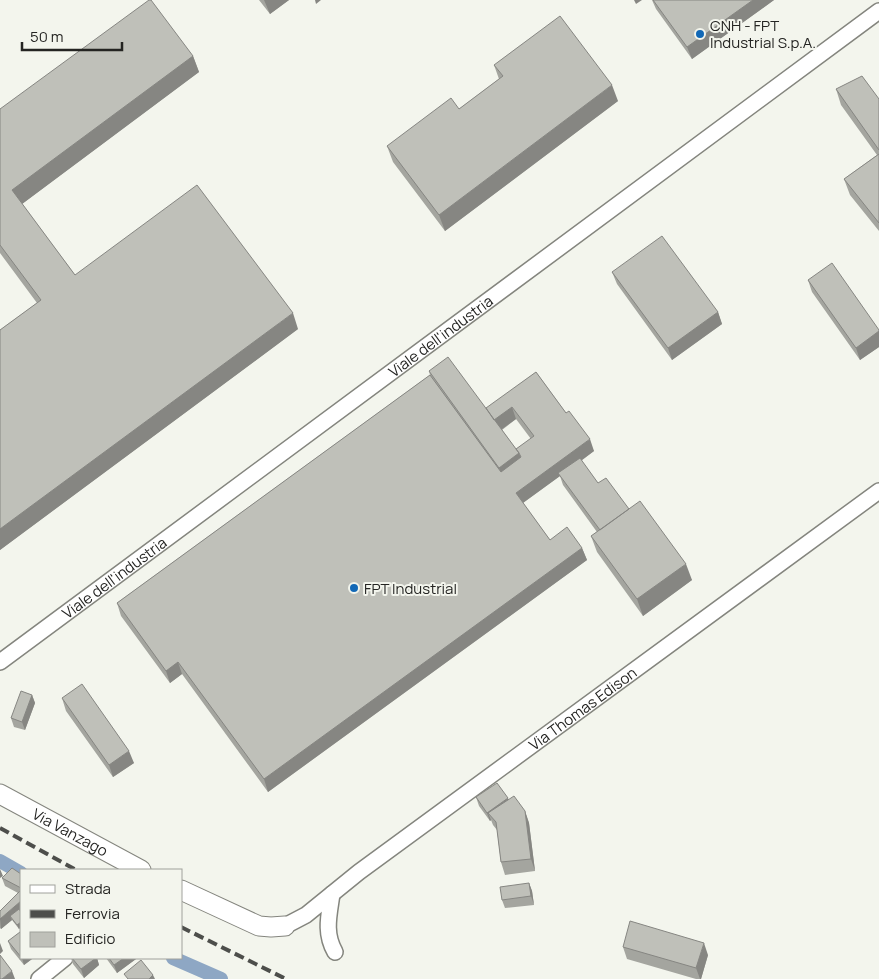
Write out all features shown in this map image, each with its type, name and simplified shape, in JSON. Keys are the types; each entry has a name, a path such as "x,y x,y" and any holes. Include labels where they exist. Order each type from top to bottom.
{"street":[{"name":"Viale dell'industria","path":"0,662 879,11"},
{"name":"Via Thomas Edison","path":"285,926 306,915 367,866 879,490"},
{"name":"Via Vanzago","path":"0,794 139,869"},
{"path":"182,890 259,926 271,928 285,926"},
{"path":"332,894 327,929 330,943 335,952"},
{"path":"39,979 64,959"}],"building":[{"path":"151,0 193,56 12,190 75,275 197,185 293,313 0,529 0,330 41,300 0,245 0,109"},
{"name":"CNH - FPT Industrial S.p.A.","path":"653,0 753,0 687,47"},
{"path":"560,16 612,85 439,215 387,146 451,98 459,109 503,76 494,65"},
{"path":"862,76 879,99 879,150 836,89"},
{"path":"879,154 879,223 844,179"},
{"path":"662,236 718,312 668,348 612,272"},
{"path":"832,263 879,330 856,348 808,280"},
{"path":"448,357 519,453 499,468 429,371"},
{"name":"FPT Industrial","path":"536,372 566,413 569,411 590,439 516,493 550,540 567,527 582,548 264,779 178,662 166,671 117,603 430,375 501,472 521,457 516,449 534,436 512,407 494,420 486,408"},
{"path":"580,458 598,483 606,478 629,509 600,530 558,473"},
{"path":"640,501 686,564 637,599 591,536"},
{"path":"82,684 129,751 109,765 62,698"},
{"path":"21,691 32,695 22,722 11,718"},
{"path":"497,783 508,798 487,813 476,797"},
{"path":"514,796 525,811 531,859 501,862 496,822 488,813"},
{"path":"12,868 20,873 20,887 2,878"},
{"path":"529,883 531,896 502,900 500,887"},
{"path":"20,891 20,902 0,919 0,911"},
{"path":"19,909 20,923 17,925 10,916"},
{"path":"630,921 704,943 696,968 623,947"},
{"path":"20,932 20,956 8,941"},
{"path":"0,955 12,971 2,979 0,979"},
{"path":"73,959 95,959 81,969"},
{"path":"110,959 123,959 114,965"},
{"path":"141,960 153,975 149,979 128,979 124,974"}],"waterway":[{"path":"0,861 20,872"},
{"path":"175,959 221,979"}],"railway":[{"path":"0,828 74,869"},
{"path":"182,927 286,979"}],"place":[{"name":"CNH - FPT Industrial S.p.A.","path":"700,34"},
{"name":"FPT Industrial","path":"354,588"}]}
